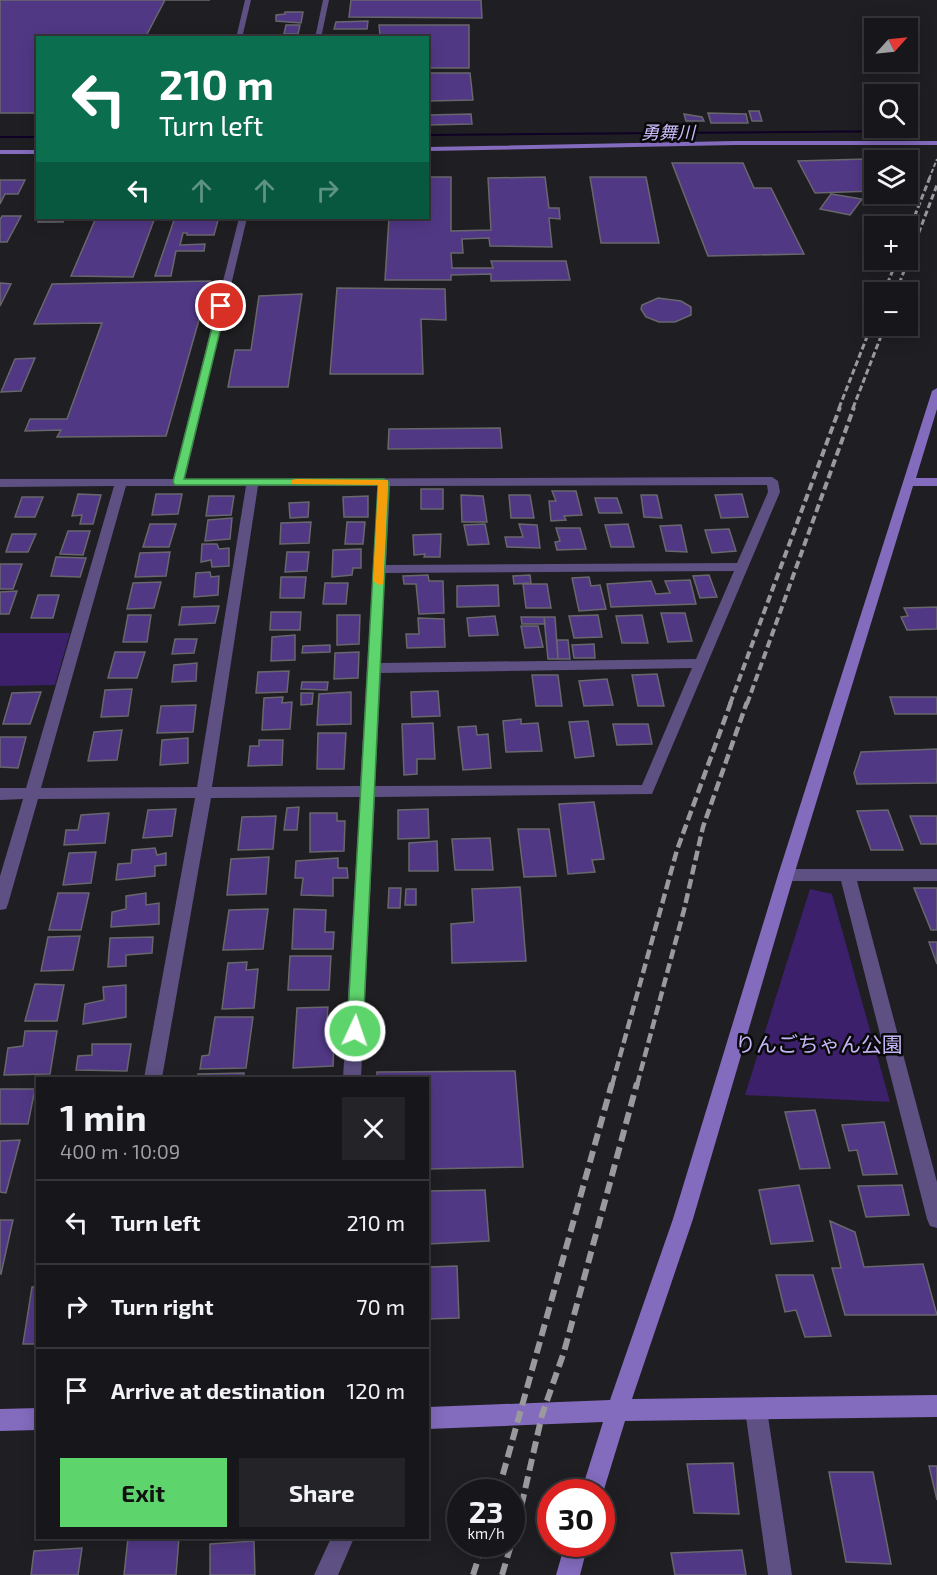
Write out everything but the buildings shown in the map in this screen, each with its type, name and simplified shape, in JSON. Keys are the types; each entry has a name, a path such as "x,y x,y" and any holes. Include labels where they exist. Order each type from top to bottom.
{"street":[{"path":"429,149 735,143 937,143"},
{"path":"0,152 36,152"},
{"path":"178,482 243,219"},
{"path":"596,1479 617,1410 683,1219 786,875 937,391"},
{"path":"0,483 772,481 774,492 647,790 0,794"},
{"path":"153,1077 204,793 253,482"},
{"path":"352,1077 384,482"},
{"path":"909,482 937,482"},
{"path":"0,904 121,483"},
{"path":"380,570 742,567"},
{"path":"375,668 701,663"},
{"path":"786,875 937,875"},
{"path":"847,875 937,1220"},
{"path":"429,1418 542,1415 617,1410 937,1406"},
{"path":"756,1410 780,1575"},
{"path":"0,1420 36,1419"},
{"path":"326,1575 342,1539"},
{"path":"568,1575 573,1557"}],"lane":[{"path":"239,36 248,0"},
{"path":"318,36 326,0"}],"green space":[{"path":"0,633 70,633 55,685 0,686"},
{"name":"りんごちゃん公園","path":"810,889 832,894 890,1102 745,1095"}],"waterway":[{"name":"勇舞川","path":"429,135 864,131"},
{"name":"勇舞川","path":"0,137 36,137"}],"railway":[{"path":"929,179 937,159"},
{"path":"915,216 930,177"},
{"path":"900,282 937,185"},
{"path":"888,282 893,270"},
{"path":"839,408 867,336"},
{"path":"853,408 881,336"},
{"path":"730,704 840,407"},
{"path":"747,704 854,407"},
{"path":"612,1085 677,850 731,702"},
{"path":"637,1085 684,910 703,827 747,702"},
{"path":"502,1479 612,1083"},
{"path":"502,1575 517,1525 542,1415 564,1352 637,1083"},
{"path":"473,1575 479,1557"}],"slow traffic":[{"path":"296,482 384,482 379,581"}],"route":[{"path":"221,306 178,482 384,482 355,1031"}]}
